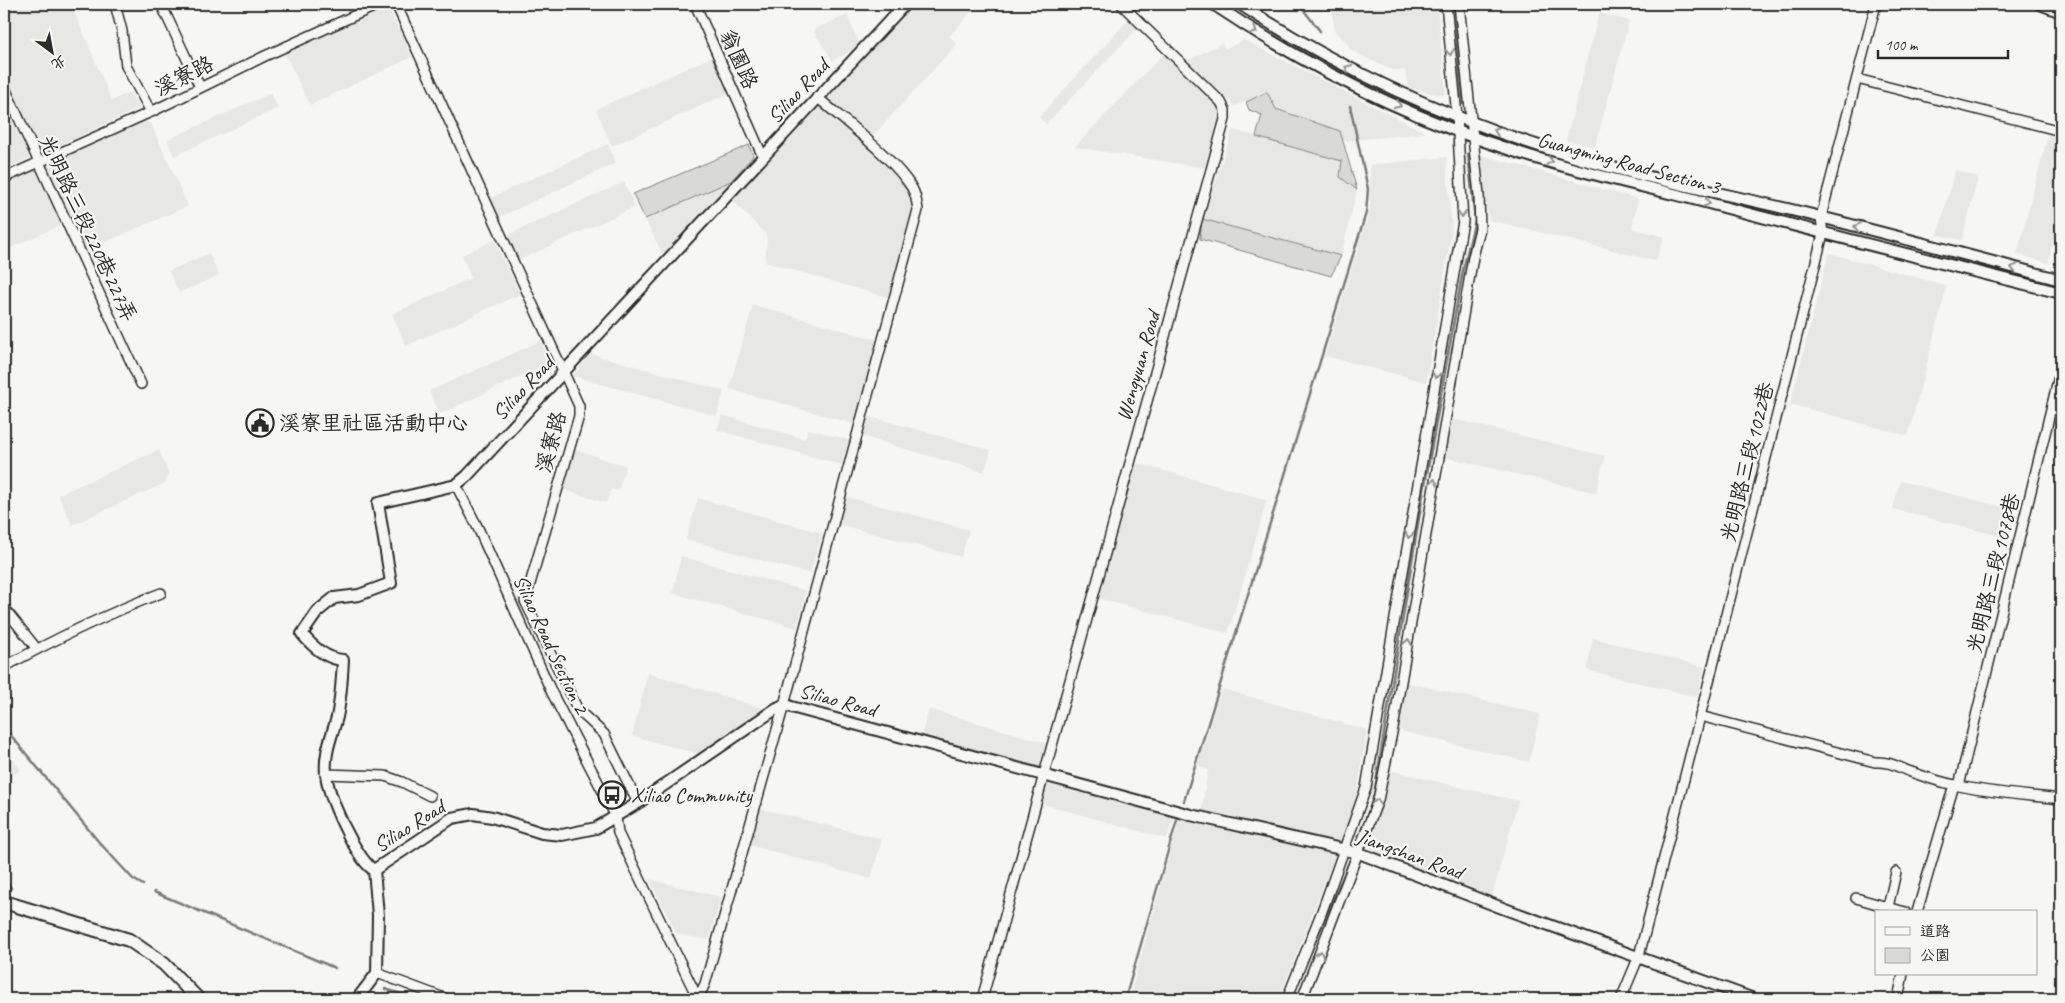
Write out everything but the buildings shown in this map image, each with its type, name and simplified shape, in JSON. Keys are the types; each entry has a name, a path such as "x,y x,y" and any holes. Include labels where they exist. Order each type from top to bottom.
{"main road":[{"path":"4,902 129,940 164,964 198,999"}],"street":[{"path":"115,4 122,31 126,66 151,112"},
{"path":"161,4 200,87"},
{"name":"溪寮路","path":"4,178 151,112 200,87 380,4"},
{"name":"溪寮路","path":"396,4 565,371 579,406 579,416 525,602 578,710 604,734 638,803"},
{"name":"翁園路","path":"695,4 763,157"},
{"name":"Siliao Road","path":"374,870 368,867 347,834 332,796 326,774 327,748 337,716 343,660 332,659 309,642 302,634 318,611 334,598 359,595 391,583 378,503 456,485 467,476 905,4"},
{"name":"Wengyuan Road","path":"982,999 1225,119 1221,102 1121,4"},
{"name":"Guangming Road Section 3","path":"1213,4 1250,29 1339,80 1458,130 1518,152 1823,234 2061,293"},
{"name":"Guangming Road Section 3","path":"1240,4 1270,24 1345,67 1457,116 1581,159 1821,217 2061,280"},
{"path":"1287,999 1345,850 1366,788 1463,221 1457,116 1446,4"},
{"path":"1302,999 1378,800 1394,724 1473,257 1480,229 1474,136 1459,4"},
{"path":"1821,217 1860,80 1876,4"},
{"path":"2040,4 2061,12"},
{"path":"1860,80 2061,131"},
{"name":"光明路三段220巷227弄","path":"4,86 141,384"},
{"path":"698,999 705,984 784,705 918,210 917,199 912,188 897,170 817,97"},
{"name":"光明路三段1022巷","path":"1621,999 1640,956 1823,234 1821,217"},
{"name":"光明路三段1078巷","path":"1918,910 1957,786 2061,368"},
{"name":"Siliao Road Section 2","path":"456,485 478,528 552,693 616,817 618,833 698,999"},
{"path":"4,667 108,614 162,593"},
{"path":"4,608 37,649"},
{"name":"Siliao Road","path":"374,870 452,818 460,816 472,814 492,817 542,834 562,835 596,828 638,803 776,708 784,705 1043,776"},
{"path":"1700,716 1875,762 1884,761 1927,778 1957,786 2061,799"},
{"path":"326,774 385,776 430,796"},
{"name":"Jiangshan Road","path":"1043,776 1192,815 1359,853 1505,909 1640,956 1754,999"},
{"name":"Siliao Road","path":"374,870 378,916 377,973"},
{"path":"1888,907 1896,872"},
{"path":"1856,898 1898,910"},
{"path":"357,999 377,973 447,999"},
{"path":"1898,999 1903,976"}],"shaded area":[{"path":"4,4 71,4 112,101 129,92 140,108 40,155 4,76"},
{"path":"912,4 979,4 949,36 957,44 870,139 826,96"},
{"path":"1331,4 1437,4 1446,93 1442,95 1409,89 1405,70 1391,70 1350,50 1347,43 1335,32"},
{"path":"383,5 387,5 412,57 310,105 283,49"},
{"path":"1599,13 1629,21 1595,147 1566,140"},
{"path":"847,15 859,43 852,50 833,61 814,32 815,29"},
{"path":"1128,20 1138,28 1046,124 1039,117"},
{"path":"1244,40 1426,133 1343,141 1340,131 1276,109 1267,92 1235,106 1187,61 1222,43 1225,49"},
{"path":"1163,54 1221,109 1222,114 1206,168 1075,147"},
{"path":"716,55 732,92 612,146 596,109"},
{"path":"271,93 278,108 174,156 167,140"},
{"path":"817,106 825,106 910,187 916,203 890,298 765,262 767,239 765,233 730,198"},
{"path":"8,112 30,158 4,170 4,114"},
{"path":"138,119 151,124 188,206 83,252 45,168 50,157"},
{"path":"1233,130 1342,161 1340,177 1357,190 1341,256 1202,219"},
{"path":"2048,134 2061,138 2061,209 2048,263 2017,254"},
{"path":"608,144 616,163 497,218 488,199"},
{"path":"1482,155 1638,199 1632,228 1664,237 1656,261 1489,220 1479,162"},
{"path":"1446,157 1452,230 1426,382 1325,356 1370,209 1370,165"},
{"path":"34,166 61,225 4,251 4,180"},
{"path":"1955,170 1978,177 1962,240 1938,235"},
{"path":"731,181 667,252 662,253 645,219"},
{"path":"624,182 635,207 517,261 506,236"},
{"path":"494,240 520,294 406,346 392,314 471,278 462,255"},
{"path":"209,253 219,275 179,293 169,271"},
{"path":"1829,253 1947,286 1908,436 1790,404"},
{"path":"753,305 878,340 854,424 729,389"},
{"path":"541,341 550,363 440,414 429,391"},
{"path":"591,354 724,391 717,416 572,376"},
{"path":"722,415 805,439 808,429 849,440 842,465 717,430"},
{"path":"864,415 991,450 984,472 858,435"},
{"path":"1449,418 1605,456 1596,493 1441,456"},
{"path":"573,449 626,466 618,491 611,489 606,503 562,489"},
{"path":"159,450 169,474 165,483 72,525 58,495"},
{"path":"1136,463 1267,500 1228,633 1097,598"},
{"path":"1900,481 2015,510 2008,538 1893,509"},
{"path":"841,495 969,530 961,557 838,524"},
{"path":"698,498 822,533 810,574 686,539"},
{"path":"681,556 806,591 797,628 673,593"},
{"path":"1593,638 1704,667 1697,697 1587,670"},
{"path":"648,673 766,709 699,754 632,736"},
{"path":"1405,682 1540,714 1529,762 1393,729"},
{"path":"1222,689 1367,730 1356,800 1341,844 1201,813 1208,770 1196,765"},
{"path":"929,709 1047,743 1038,771 921,737"},
{"path":"4,748 21,769 4,782"},
{"path":"1385,769 1518,801 1492,896 1381,858 1370,851 1365,837"},
{"path":"1047,780 1174,815 1167,839 1040,803"},
{"path":"758,808 882,839 871,879 749,845"},
{"path":"1180,817 1336,853 1279,999 1129,999"},
{"path":"649,879 721,897 709,940 677,934"}],"green space":[{"path":"1267,92 1276,109 1340,131 1357,190 1340,177 1342,161 1256,137 1262,115 1249,110 1246,102"},
{"path":"749,145 753,156 731,181 645,219 633,194"},
{"path":"1202,219 1341,256 1331,276 1200,239"}],"waterway":[{"path":"1299,4 1320,31"},
{"path":"1453,4 1463,104"},
{"path":"1184,801 1366,213 1368,189 1350,106"},
{"path":"1362,831 1374,795 1419,518 1463,270 1475,220 1468,154"},
{"path":"4,727 98,841 133,879 143,885"},
{"path":"1125,999 1177,820"},
{"path":"1302,972 1351,858"},
{"path":"4,878 11,888"},
{"path":"154,892 335,968"},
{"path":"385,989 418,999"}],"place":[{"name":"溪寮里社區活動中心","path":"260,423"},
{"name":"Xiliao Community","path":"612,795"}]}
